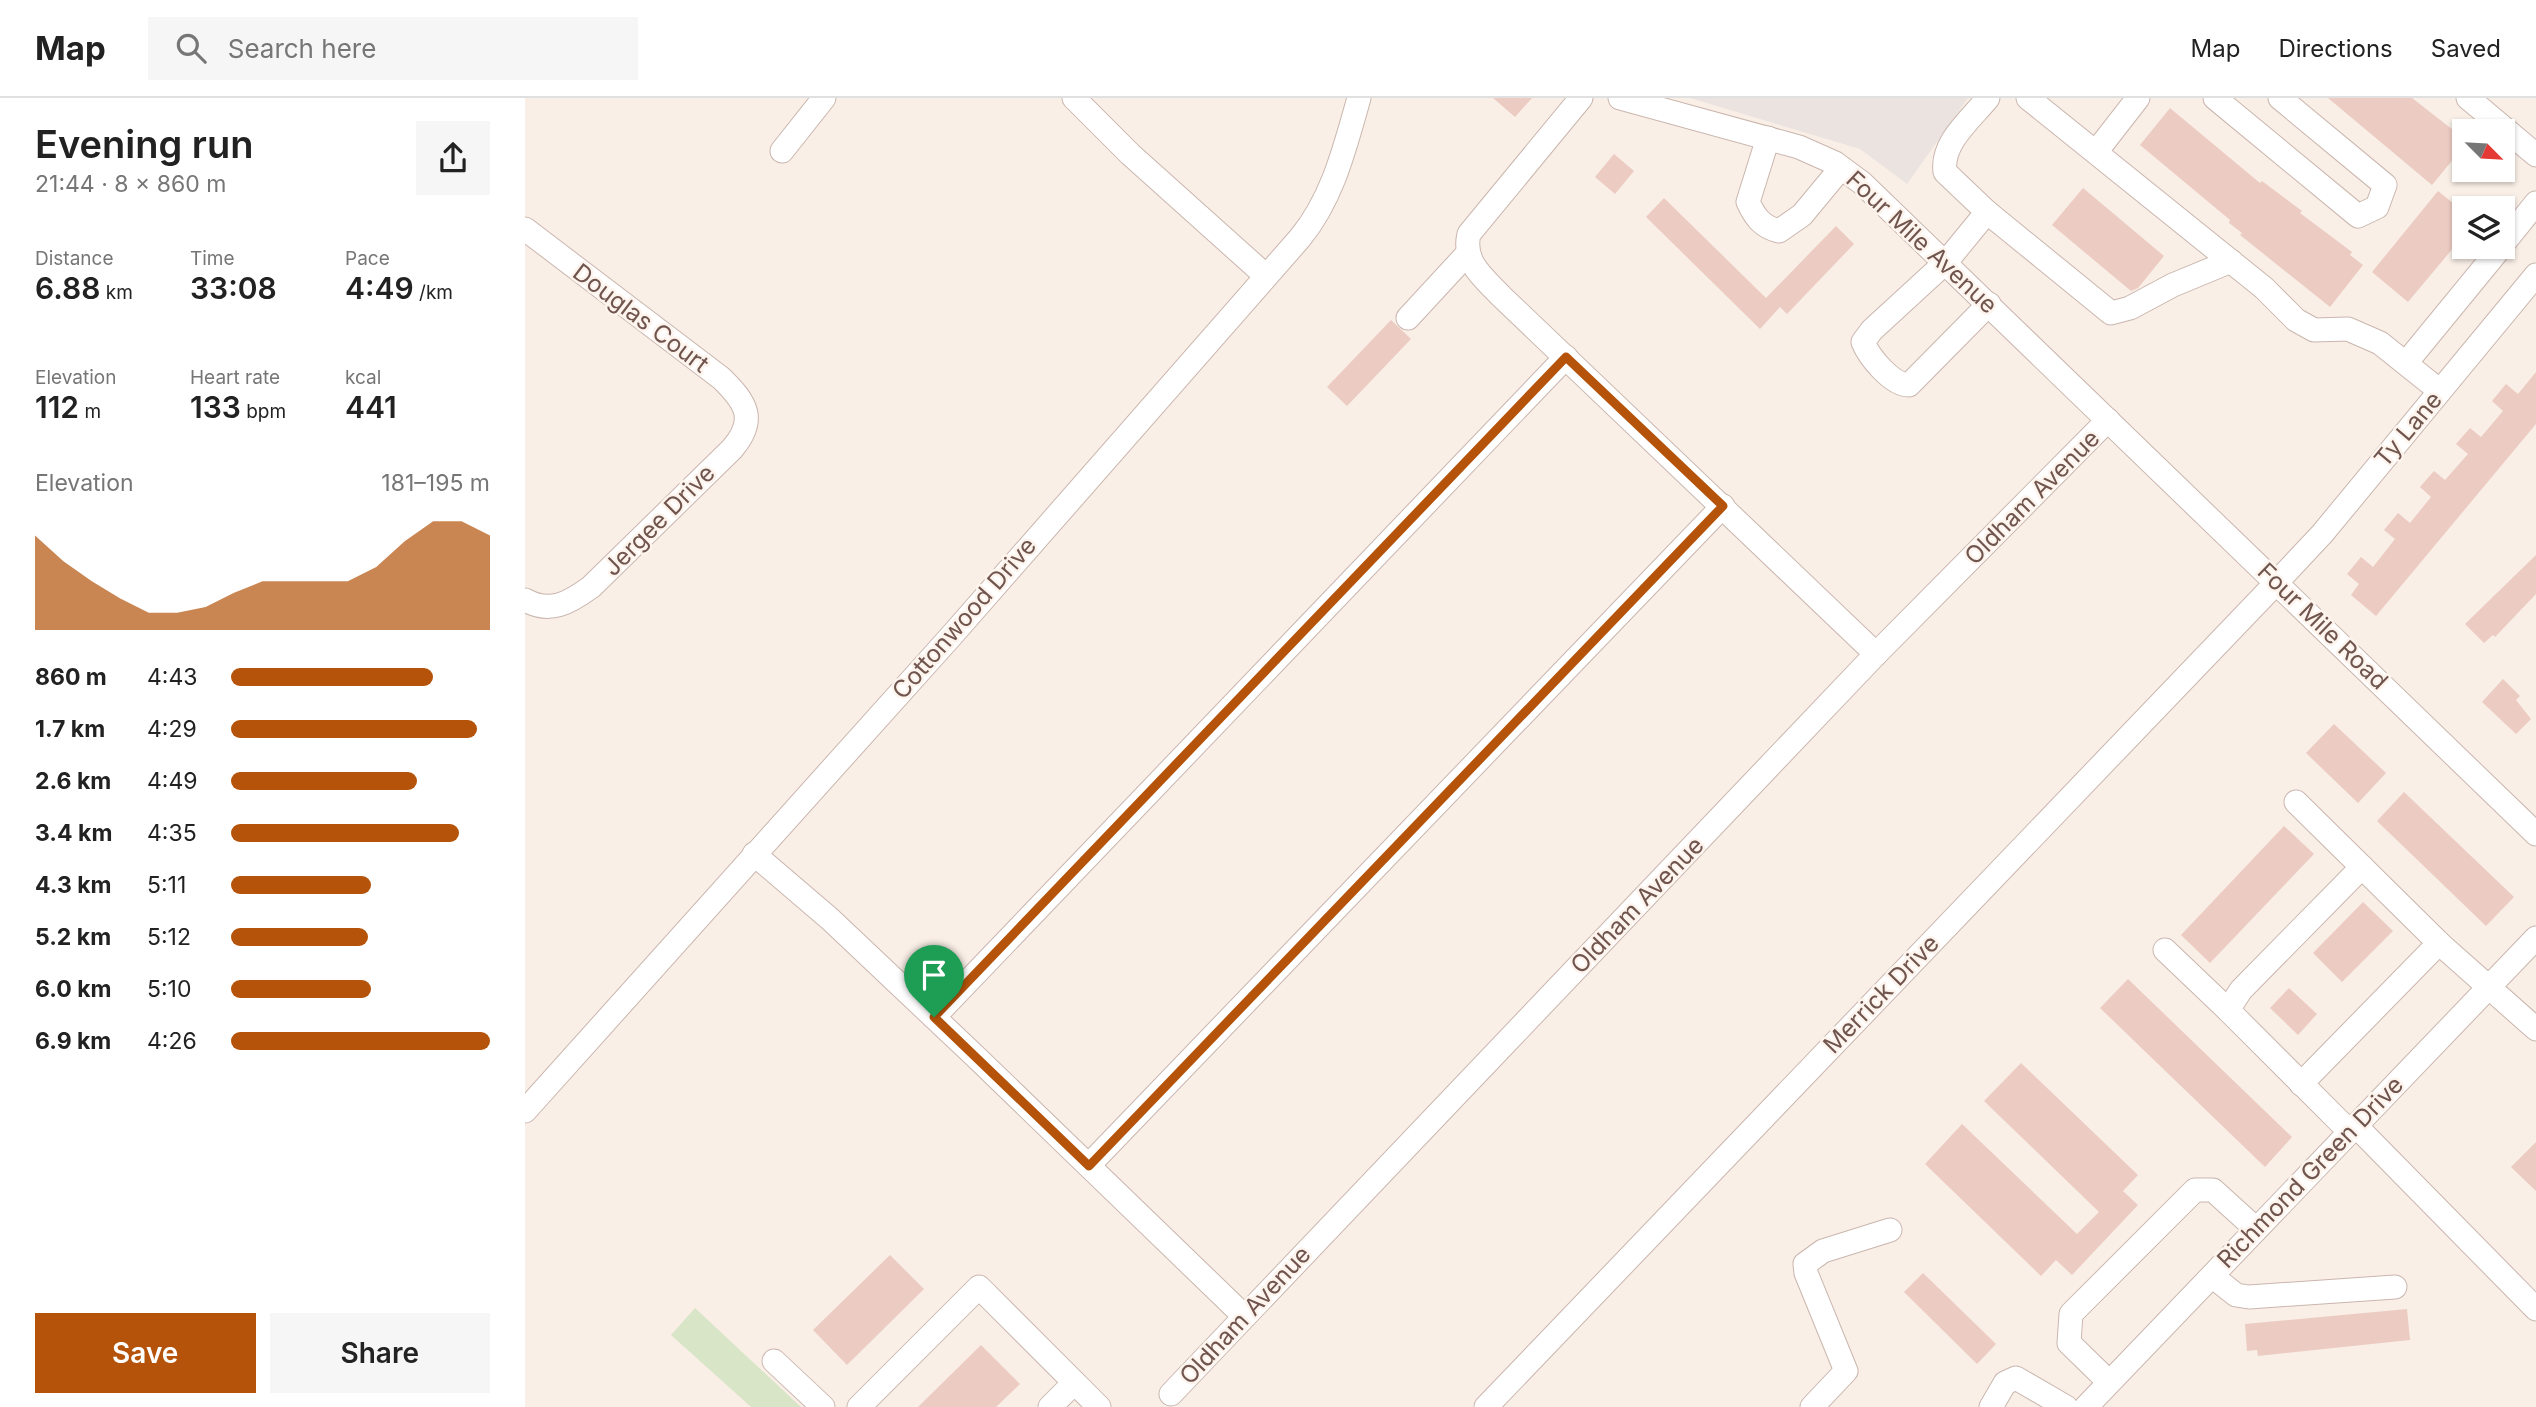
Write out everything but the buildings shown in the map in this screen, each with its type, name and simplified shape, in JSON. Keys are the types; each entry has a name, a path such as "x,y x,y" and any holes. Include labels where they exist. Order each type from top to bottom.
{"street":[{"path":"782,150 824,98"},
{"path":"1075,98 1130,154 1266,276"},
{"name":"Cottonwood Drive","path":"525,1111 953,634 1307,230 1323,206 1359,98"},
{"path":"1581,98 1476,223 1469,234 1466,246 1468,253 1478,271 1876,654"},
{"name":"Four Mile Avenue","path":"1620,98 1768,138 1818,154 1841,167 1890,207 2108,420"},
{"path":"1988,98 1951,143 1943,159 1945,172 1987,212 2111,313 2130,308 2173,285 2231,261"},
{"path":"2028,98 2231,261 2297,320 2314,330 2348,329 2380,343 2439,391"},
{"path":"2096,152 2139,98"},
{"path":"2214,98 2358,216 2377,207 2385,185 2280,98"},
{"path":"2467,98 2536,155"},
{"path":"1768,138 1748,202 1755,216 1768,228 1779,231 1802,215 1841,167"},
{"path":"2515,230 2536,203"},
{"path":"1987,212 1946,262 1871,330 1863,342 1866,350 1896,382 1909,385 1989,304"},
{"name":"Douglas Court","path":"525,229 722,379 740,400 747,414"},
{"path":"1408,318 1468,253"},
{"path":"2406,363 2491,259"},
{"name":"Ty Lane","path":"2277,582 2322,534 2536,275"},
{"path":"934,1017 1566,357"},
{"name":"Jergee Drive","path":"525,600 535,606 551,609 579,596 603,577 732,449 746,426 747,414"},
{"name":"Four Mile Road","path":"2108,420 2536,834"},
{"name":"Oldham Avenue","path":"1171,1394 1876,654 2108,420"},
{"path":"1089,1166 1723,506"},
{"name":"Merrick Drive","path":"1486,1407 2277,582"},
{"path":"2296,802 2439,943 2536,1029"},
{"path":"754,853 830,919 934,1017 1244,1316"},
{"path":"2228,1010 2241,990 2362,867"},
{"name":"Richmond Green Drive","path":"2086,1407 2536,938"},
{"path":"2301,1084 2439,943"},
{"path":"2165,950 2301,1084 2352,1128 2536,1309"},
{"path":"2109,1382 2069,1343 2071,1314 2195,1191 2213,1190 2256,1229"},
{"path":"1812,1407 1846,1371 1806,1273 1805,1264 1823,1251 1890,1230"},
{"path":"2212,1276 2236,1295 2249,1297 2395,1287"},
{"path":"859,1407 979,1287 1099,1407"},
{"path":"774,1361 823,1407"},
{"path":"1991,1407 2005,1383 2016,1378 2066,1407"},
{"path":"1050,1407 1074,1382"}],"shaded area":[{"path":"1690,98 1968,98 1907,184 1860,149"}],"green space":[{"path":"695,1308 801,1407 751,1407 671,1335"}],"route":[{"path":"1566,357 1723,506 1089,1166 934,1017 1566,357"}]}
